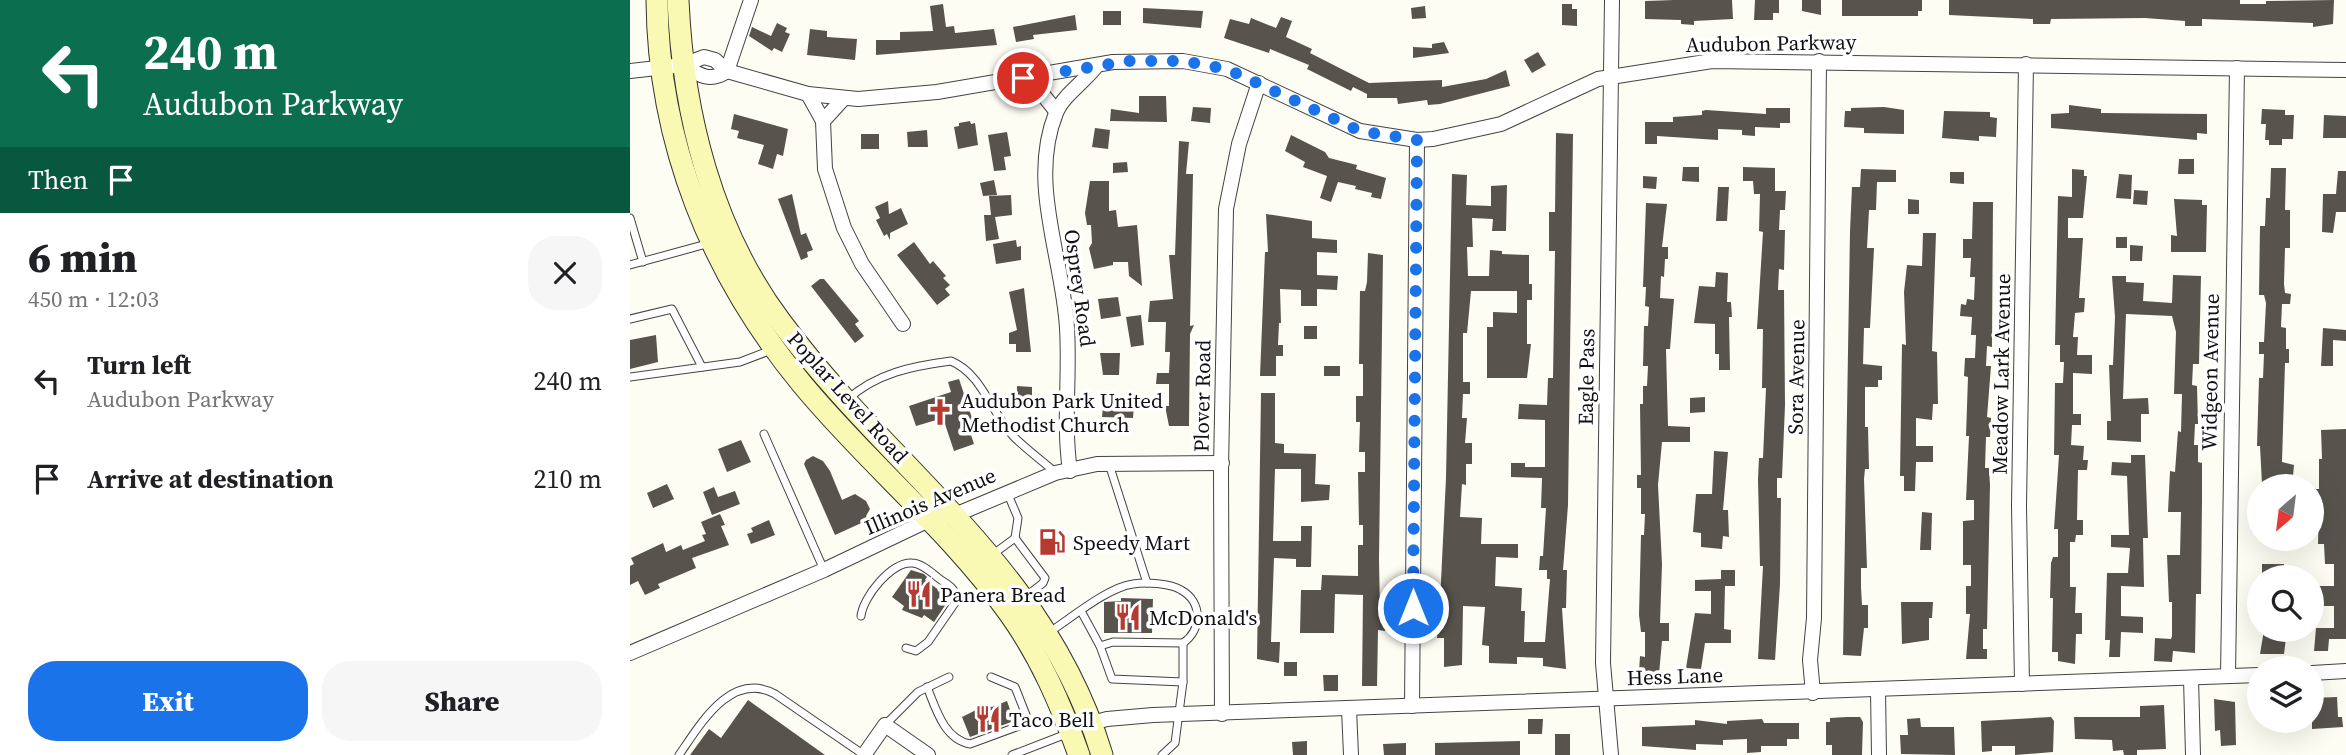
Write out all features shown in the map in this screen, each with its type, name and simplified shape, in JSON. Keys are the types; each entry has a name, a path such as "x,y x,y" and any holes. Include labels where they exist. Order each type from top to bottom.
{"main road":[{"name":"Poplar Level Road","path":"657,0 666,104 681,164 710,243 734,289 774,349 804,386 931,519 1008,611 1051,684 1079,755"},
{"name":"Poplar Level Road","path":"678,0 683,65 704,167 750,274 779,321 846,400 992,555 1024,598 1062,655 1093,723 1102,755"}],"street":[{"path":"727,71 751,0"},
{"name":"Eagle Pass","path":"1611,755 1603,663 1612,0"},
{"name":"Audubon Parkway","path":"683,65 702,77 717,78 727,71 808,94 844,98 911,95 1097,65 1148,60 1183,61 1227,69 1339,123 1385,136 1417,140 1501,124 1575,88 1611,76 1712,61 2346,70"},
{"name":"Sora Avenue","path":"1813,693 1810,660 1814,618 1819,61"},
{"name":"Meadow Lark Avenue","path":"2022,684 2019,506 2026,64"},
{"path":"630,71 683,65"},
{"name":"Osprey Road","path":"1063,472 1069,372 1067,325 1045,186 1046,152 1056,111 1097,65"},
{"name":"Widgeon Avenue","path":"2228,676 2237,68"},
{"path":"1023,78 1040,90 1056,111"},
{"name":"Plover Road","path":"1222,714 1226,209 1239,144 1259,83"},
{"path":"808,94 823,121 825,169 844,228 862,264 903,324"},
{"path":"823,121 844,98"},
{"path":"1412,706 1417,140"},
{"name":"Illinois Avenue","path":"630,653 824,570 931,519 955,515 1007,492 1063,472 1109,463 1222,463"},
{"path":"2324,672 2346,671"},
{"name":"Hess Lane","path":"1093,723 1107,719 1180,715 2247,675"},
{"path":"2190,678 2193,755"},
{"path":"1878,690 1879,755"},
{"path":"1349,709 1350,755"},
{"path":"864,755 885,725 928,755"}],"lane":[{"path":"630,218 643,262"},
{"path":"630,265 710,243"},
{"path":"630,319 672,309 702,367"},
{"path":"630,377 740,362 774,349"},
{"path":"846,400 879,377 951,361 972,373 994,412 1013,436 1063,472"},
{"path":"764,434 824,570"},
{"path":"1109,463 1147,583"},
{"path":"992,555 1015,538 1018,519 1007,492"},
{"path":"1015,538 1045,578 1044,583 1024,598"},
{"path":"861,615 864,604 878,585 904,565 919,565 953,588 957,600 928,642 916,652 906,648"},
{"path":"1048,633 1129,584 1147,583 1181,590 1196,606 1199,622 1193,637 1183,643 1113,642 1100,646"},
{"path":"1081,611 1100,646 1112,679 1183,682"},
{"path":"1162,755 1175,743 1183,682 1183,643"},
{"path":"885,725 904,703 949,677"},
{"path":"927,688 944,726 964,743 971,744 1019,726 1026,715 1015,687 991,677"},
{"path":"678,755 719,701 754,687 763,687 775,694 864,755"},
{"path":"1012,755 1093,723"}],"building":[{"path":"1732,0 1733,19 1694,21 1694,25 1681,24 1681,20 1645,19 1645,1"},
{"path":"1755,0 1779,0 1779,13 1773,13 1773,20 1754,20"},
{"path":"1802,0 1821,0 1821,15 1802,11"},
{"path":"1842,0 1922,0 1922,11 1918,11 1918,16 1842,16"},
{"path":"1949,0 2240,0 2240,4 2266,4 2266,1 2334,0 2333,24 2313,27 2313,23 2202,19 2202,26 2185,26 2185,21 2145,18 2051,19 2050,24 2033,24 2033,19 1949,15"},
{"path":"943,4 946,27 954,26 955,33 994,29 997,45 876,55 876,40 900,40 900,32 933,31 930,6"},
{"path":"1562,4 1572,4 1572,9 1577,9 1577,26 1562,25"},
{"path":"1425,6 1426,18 1412,19 1411,8"},
{"path":"1143,8 1203,11 1201,28 1143,23"},
{"path":"1103,11 1121,11 1121,25 1103,25"},
{"path":"1075,15 1077,30 1033,35 1034,39 1016,42 1013,27"},
{"path":"1281,17 1292,21 1286,37 1312,49 1310,53 1369,83 1442,80 1442,87 1486,79 1506,70 1510,86 1440,104 1428,105 1427,100 1398,104 1397,98 1367,98 1367,94 1353,87 1351,91 1307,69 1309,65 1270,49 1269,53 1224,38 1230,19 1249,24 1251,18 1276,28"},
{"path":"777,23 787,28 785,32 790,34 782,52 774,48 772,51 749,36 752,27 771,36"},
{"path":"810,29 827,31 827,37 857,39 855,60 807,55"},
{"path":"1444,42 1449,53 1413,58 1413,47 1432,48 1432,44"},
{"path":"1538,52 1546,65 1532,73 1524,60"},
{"path":"1139,96 1166,96 1167,122 1110,121 1111,109 1139,113"},
{"path":"2069,105 2101,109 2101,113 2207,114 2207,134 2197,133 2197,140 2051,128 2051,114 2069,113"},
{"path":"1193,107 1211,108 1210,123 1191,121"},
{"path":"1884,107 1904,110 1904,134 1864,133 1864,128 1844,127 1845,111 1851,111 1851,108"},
{"path":"1766,108 1790,108 1790,123 1780,123 1780,128 1755,127 1755,136 1742,135 1742,130 1718,129 1718,140 1657,136 1657,144 1645,144 1645,122 1673,122 1673,117 1702,115 1702,111 1706,110 1766,114"},
{"path":"2262,109 2285,110 2285,115 2294,115 2293,139 2282,139 2282,145 2269,145 2269,140 2265,140 2266,124 2261,124"},
{"path":"1944,111 1990,112 1990,117 1997,118 1996,137 1979,136 1979,141 1942,138"},
{"path":"734,114 788,129 783,156 777,154 773,169 758,164 764,145 737,138 739,131 731,129"},
{"path":"2324,115 2346,116 2346,138 2323,138"},
{"path":"970,121 971,124 975,123 978,145 958,149 954,127"},
{"path":"1095,128 1110,130 1108,149 1092,147"},
{"path":"927,130 928,147 908,147 907,132"},
{"path":"1007,132 1011,156 1004,157 1006,170 994,171 988,135"},
{"path":"1556,133 1573,134 1568,505 1563,570 1567,570 1566,608 1562,608 1566,669 1543,666 1543,658 1517,657 1517,664 1489,663 1489,646 1482,645 1485,607 1463,606 1462,665 1444,667 1444,638 1437,638 1438,626 1443,626 1444,602 1440,602 1446,478 1452,174 1467,175 1466,205 1491,206 1491,186 1507,185 1506,231 1492,231 1493,219 1472,218 1473,247 1467,247 1468,276 1489,276 1490,250 1502,251 1502,254 1529,255 1532,300 1527,300 1527,344 1531,344 1527,378 1487,378 1487,327 1493,327 1493,312 1517,313 1517,291 1471,291 1467,333 1463,333 1463,382 1470,382 1470,394 1463,394 1462,418 1467,418 1465,443 1472,443 1472,464 1466,464 1466,485 1462,484 1460,517 1482,518 1481,544 1518,544 1518,558 1496,557 1495,586 1522,588 1521,611 1525,611 1524,642 1545,642 1550,579 1547,579 1547,570 1539,570 1540,556 1543,556 1546,508 1541,508 1542,478 1511,477 1511,463 1525,463 1525,467 1545,467 1545,420 1518,419 1519,404 1547,405 1548,378 1553,378 1555,251 1549,251 1549,212 1555,212"},
{"path":"861,134 879,134 879,149 861,149"},
{"path":"1291,135 1325,152 1329,158 1357,165 1356,169 1386,178 1381,199 1371,197 1372,193 1355,189 1356,186 1338,182 1331,202 1320,198 1327,176 1303,167 1305,162 1285,151"},
{"path":"1179,141 1189,142 1186,174 1193,174 1190,326 1194,325 1190,334 1189,426 1169,426 1165,406 1169,406 1169,384 1156,384 1157,373 1169,373 1170,352 1165,352 1166,322 1148,322 1150,301 1173,299 1169,255 1175,255"},
{"path":"2179,159 2194,159 2194,174 2178,174"},
{"path":"1127,162 1128,172 1113,173 1113,163"},
{"path":"1683,167 1699,167 1699,182 1682,181"},
{"path":"1743,167 1775,168 1775,191 1786,191 1785,210 1780,210 1779,230 1785,230 1784,270 1779,269 1778,290 1784,290 1785,405 1782,478 1777,478 1777,498 1781,498 1780,584 1775,660 1758,659 1763,566 1760,566 1758,479 1759,458 1763,458 1766,388 1762,388 1763,329 1757,329 1763,232 1759,231 1760,194 1754,194 1753,181 1743,181"},
{"path":"2271,168 2286,168 2285,210 2290,210 2290,248 2285,248 2284,284 2285,293 2291,294 2290,304 2282,304 2281,327 2286,328 2289,363 2285,363 2282,462 2294,465 2293,474 2261,474 2260,446 2257,446 2259,378 2263,378 2264,354 2259,354 2259,342 2264,342 2266,303 2264,295 2259,295 2260,226 2265,226 2266,198 2270,198"},
{"path":"1861,169 1896,170 1896,182 1877,182 1876,210 1869,210 1867,248 1874,248 1870,328 1864,328 1863,364 1882,366 1882,380 1878,380 1878,387 1865,387 1869,469 1865,469 1864,479 1867,568 1861,568 1861,587 1862,605 1868,605 1868,628 1864,628 1861,656 1843,655 1850,231 1852,187 1860,187"},
{"path":"2072,169 2084,170 2084,176 2087,176 2083,218 2068,218 2068,238 2083,238 2079,298 2085,298 2084,312 2075,313 2073,337 2078,337 2077,355 2092,355 2092,374 2073,373 2073,414 2081,414 2081,425 2072,425 2071,445 2084,446 2083,460 2088,460 2087,470 2078,470 2077,520 2083,520 2083,535 2076,535 2075,542 2070,542 2070,587 2076,587 2075,613 2082,613 2082,634 2076,634 2075,664 2058,661 2058,652 2052,652 2053,598 2050,598 2051,563 2053,557 2058,557 2058,529 2054,529 2059,455 2054,455 2055,383 2063,383 2064,362 2060,362 2060,345 2055,345 2058,196 2072,197"},
{"path":"2338,171 2346,171 2346,212 2336,212 2333,233 2322,232 2323,194 2336,194"},
{"path":"1950,172 1964,172 1964,184 1950,183"},
{"path":"2119,174 2132,175 2131,199 2116,198"},
{"path":"1643,176 1657,177 1656,189 1643,188"},
{"path":"994,180 997,195 983,196 980,183"},
{"path":"1090,181 1109,181 1109,211 1116,210 1118,227 1137,225 1142,286 1129,276 1128,262 1113,262 1113,265 1094,269 1089,248 1092,243 1091,225 1087,225 1085,213"},
{"path":"1718,187 1729,187 1727,221 1716,221"},
{"path":"2134,190 2148,191 2147,205 2133,204"},
{"path":"792,194 801,235 806,233 813,250 807,252 808,257 801,260 778,199"},
{"path":"1011,195 1012,215 995,217 999,239 986,241 984,215 991,215 989,196"},
{"path":"1908,199 1919,200 1919,214 1908,214"},
{"path":"2174,199 2202,200 2202,205 2207,205 2206,252 2171,252 2171,235 2177,236"},
{"path":"888,201 889,214 901,208 908,224 890,233 890,240 887,234 884,236 876,220 880,218 875,207"},
{"path":"1973,202 1993,202 1992,347 1987,346 1986,366 1991,366 1987,417 1991,418 1990,437 1986,437 1985,468 1989,468 1990,485 1987,629 1983,629 1983,649 1987,649 1987,659 1966,659 1970,614 1966,614 1966,586 1971,586 1971,565 1963,565 1963,521 1974,520 1974,500 1966,500 1969,436 1966,436 1968,377 1964,376 1965,358 1975,358 1976,335 1971,335 1972,317 1960,316 1961,304 1966,305 1967,299 1974,300 1975,277 1970,277 1971,258 1963,258 1963,239 1972,239"},
{"path":"1646,203 1667,204 1662,247 1668,247 1668,259 1665,259 1664,277 1661,276 1660,298 1674,299 1670,349 1666,349 1668,426 1690,427 1690,442 1662,442 1658,485 1662,564 1660,623 1669,623 1669,641 1662,641 1659,674 1639,672 1640,656 1645,657 1645,632 1641,632 1639,615 1641,535 1644,535 1645,514 1641,514 1641,488 1637,488 1637,475 1641,475 1640,404 1643,404 1643,386 1647,386 1648,366 1643,366 1644,326 1648,326 1649,307 1645,306 1646,287 1643,287"},
{"path":"1266,214 1312,221 1312,238 1337,240 1337,253 1317,252 1317,275 1338,276 1337,290 1317,289 1317,306 1301,306 1301,290 1280,289 1281,323 1278,345 1283,345 1283,356 1276,356 1276,376 1260,376 1265,252 1268,252"},
{"path":"1923,233 1936,233 1932,351 1937,352 1938,404 1933,404 1932,420 1916,418 1916,446 1933,446 1933,462 1916,462 1915,491 1904,491 1904,476 1900,476 1902,344 1906,345 1904,292 1907,265 1922,266"},
{"path":"2116,237 2127,237 2127,248 2116,248"},
{"path":"1016,240 1017,247 1021,246 1021,260 996,264 993,244"},
{"path":"914,242 930,264 933,261 946,276 943,278 950,285 945,289 950,295 937,305 897,255"},
{"path":"2130,245 2143,246 2142,261 2130,261"},
{"path":"1368,253 1383,255 1379,559 1380,613 1385,613 1385,631 1378,630 1377,686 1362,686 1363,595 1335,594 1334,633 1300,633 1301,590 1321,590 1322,575 1358,576 1358,545 1363,545 1363,525 1359,525 1358,472 1365,472 1365,452 1359,452 1360,422 1356,422 1356,396 1363,396 1363,364 1359,364 1360,291 1365,291 1367,282"},
{"path":"1716,272 1728,273 1727,302 1731,302 1732,317 1729,317 1730,370 1719,370 1719,354 1715,354 1715,324 1694,323 1699,286 1715,287"},
{"path":"2173,275 2201,276 2199,364 2193,364 2192,385 2197,386 2198,424 2195,424 2194,445 2198,445 2198,462 2202,463 2202,500 2201,594 2196,594 2195,653 2173,651 2172,662 2154,661 2155,638 2171,639 2172,636 2167,555 2180,555 2181,512 2168,512 2170,471 2175,472 2178,431 2181,432 2182,394 2174,394 2176,332 2172,316 2126,314 2123,399 2148,398 2149,414 2141,414 2141,442 2107,440 2107,421 2111,421 2109,365 2113,365 2115,317 2112,276 2126,276 2126,282 2144,283 2143,301 2172,303"},
{"path":"824,279 859,321 855,324 864,336 855,343 811,286"},
{"path":"1024,288 1031,352 1016,352 1016,344 1009,344 1009,333 1017,330 1009,292"},
{"path":"1118,297 1121,316 1101,319 1098,299"},
{"path":"1141,315 1144,345 1131,347 1126,317"},
{"path":"1304,326 1317,326 1317,339 1304,339"},
{"path":"2323,328 2346,330 2346,341 2333,340 2333,366 2321,366"},
{"path":"656,335 658,362 630,369 630,340"},
{"path":"1100,353 1120,353 1119,375 1103,375"},
{"path":"1324,366 1340,366 1340,376 1324,376"},
{"name":"Audubon Park United Methodist Church","path":"959,379 973,421 967,423 974,444 954,451 943,418 916,426 909,406 951,392 948,382"},
{"path":"1017,386 1032,387 1032,406 1017,406"},
{"path":"1261,393 1275,393 1275,443 1284,444 1284,453 1316,454 1315,484 1330,485 1329,500 1301,502 1301,469 1275,469 1273,541 1301,541 1301,526 1312,526 1311,567 1296,567 1296,559 1274,558 1271,642 1280,642 1279,663 1257,659"},
{"path":"1104,397 1118,398 1118,405 1134,406 1133,418 1102,417"},
{"path":"1705,397 1705,412 1690,413 1690,398"},
{"path":"2346,429 2346,639 2329,639 2328,651 2314,651 2315,642 2324,642 2324,628 2334,628 2334,606 2324,606 2324,586 2334,586 2334,564 2325,564 2324,474 2319,474 2319,459 2322,459 2321,430"},
{"path":"741,440 751,462 727,472 718,449"},
{"path":"1714,451 1728,452 1723,510 1728,510 1729,537 1723,536 1722,549 1701,547 1701,533 1693,532 1696,494 1712,494"},
{"path":"2131,455 2145,455 2148,538 2143,538 2144,587 2121,586 2121,616 2143,617 2143,633 2121,632 2120,657 2109,657 2110,640 2105,640 2107,573 2128,573 2130,548 2111,547 2111,535 2129,535 2127,476 2111,475 2112,462 2131,463"},
{"path":"813,456 823,461 830,471 842,500 855,494 866,501 870,509 866,516 868,520 835,535 804,464"},
{"path":"667,484 674,499 653,508 647,493"},
{"path":"714,487 718,497 735,491 740,504 712,515 703,492"},
{"path":"1922,512 1932,513 1931,550 1920,550"},
{"path":"720,514 725,525 721,526 729,545 692,558 696,568 658,584 660,588 645,595 638,581 630,585 630,566 634,564 631,558 663,543 666,552 681,545 683,550 705,541 702,535 706,534 701,522"},
{"path":"769,520 775,535 751,544 747,534 753,532 751,528"},
{"name":"Panera Bread","path":"911,570 924,574 927,577 925,580 950,598 934,622 924,615 922,618 902,610 904,606 892,597"},
{"path":"1721,570 1735,570 1735,586 1725,586 1724,629 1731,630 1731,643 1705,643 1701,669 1686,668 1695,613 1711,614 1711,591 1695,591 1695,580 1721,579"},
{"name":"McDonald's","path":"1121,598 1153,599 1152,633 1104,633 1104,602 1121,601"},
{"path":"1901,602 1933,602 1932,618 1929,618 1929,640 1902,644"},
{"path":"2262,642 2286,642 2284,654 2260,654"},
{"path":"1284,662 1297,662 1297,676 1284,676"},
{"path":"1323,675 1338,675 1338,691 1324,691"},
{"path":"2337,697 2338,717 2342,717 2343,727 2324,728 2324,698"},
{"path":"2214,699 2235,702 2236,745 2221,746 2220,730 2215,731"},
{"path":"748,700 825,755 690,755 709,729 721,738"},
{"name":"Taco Bell","path":"1007,701 1014,721 970,737 962,717 986,705 992,707"},
{"path":"2164,705 2166,749 2137,750 2137,755 2124,755 2123,750 2113,751 2112,740 2075,739 2074,717 2140,717 2140,706"},
{"path":"1860,717 1863,722 1862,755 1832,755 1832,745 1826,745 1826,722 1830,722 1830,718"},
{"path":"2051,717 2054,721 2053,752 2015,755 2015,746 1992,746 1992,751 1982,752 1981,721"},
{"path":"1920,718 1921,727 1954,727 1955,755 1901,754 1900,735 1908,735 1907,719"},
{"path":"1528,719 1543,719 1542,734 1528,734"},
{"path":"1762,719 1764,723 1799,723 1799,739 1787,739 1787,746 1761,746 1761,752 1747,753 1747,739 1723,740 1723,745 1696,744 1696,750 1642,746 1642,727 1695,725 1695,720 1727,724 1727,721"},
{"path":"1555,734 1570,734 1570,755 1555,755"},
{"path":"1307,741 1307,755 1293,755 1292,742"},
{"path":"1520,741 1520,755 1435,755 1435,743"},
{"path":"1406,743 1406,755 1384,755 1383,744"}],"place":[{"name":"Audubon Park United Methodist Church","path":"940,412"},
{"name":"Speedy Mart","path":"1052,542"},
{"name":"Panera Bread","path":"919,594"},
{"name":"McDonald's","path":"1128,617"},
{"name":"Taco Bell","path":"988,719"}],"route":[{"path":"1023,78 1113,62 1183,61 1227,69 1360,131 1417,140 1413,608"}]}
